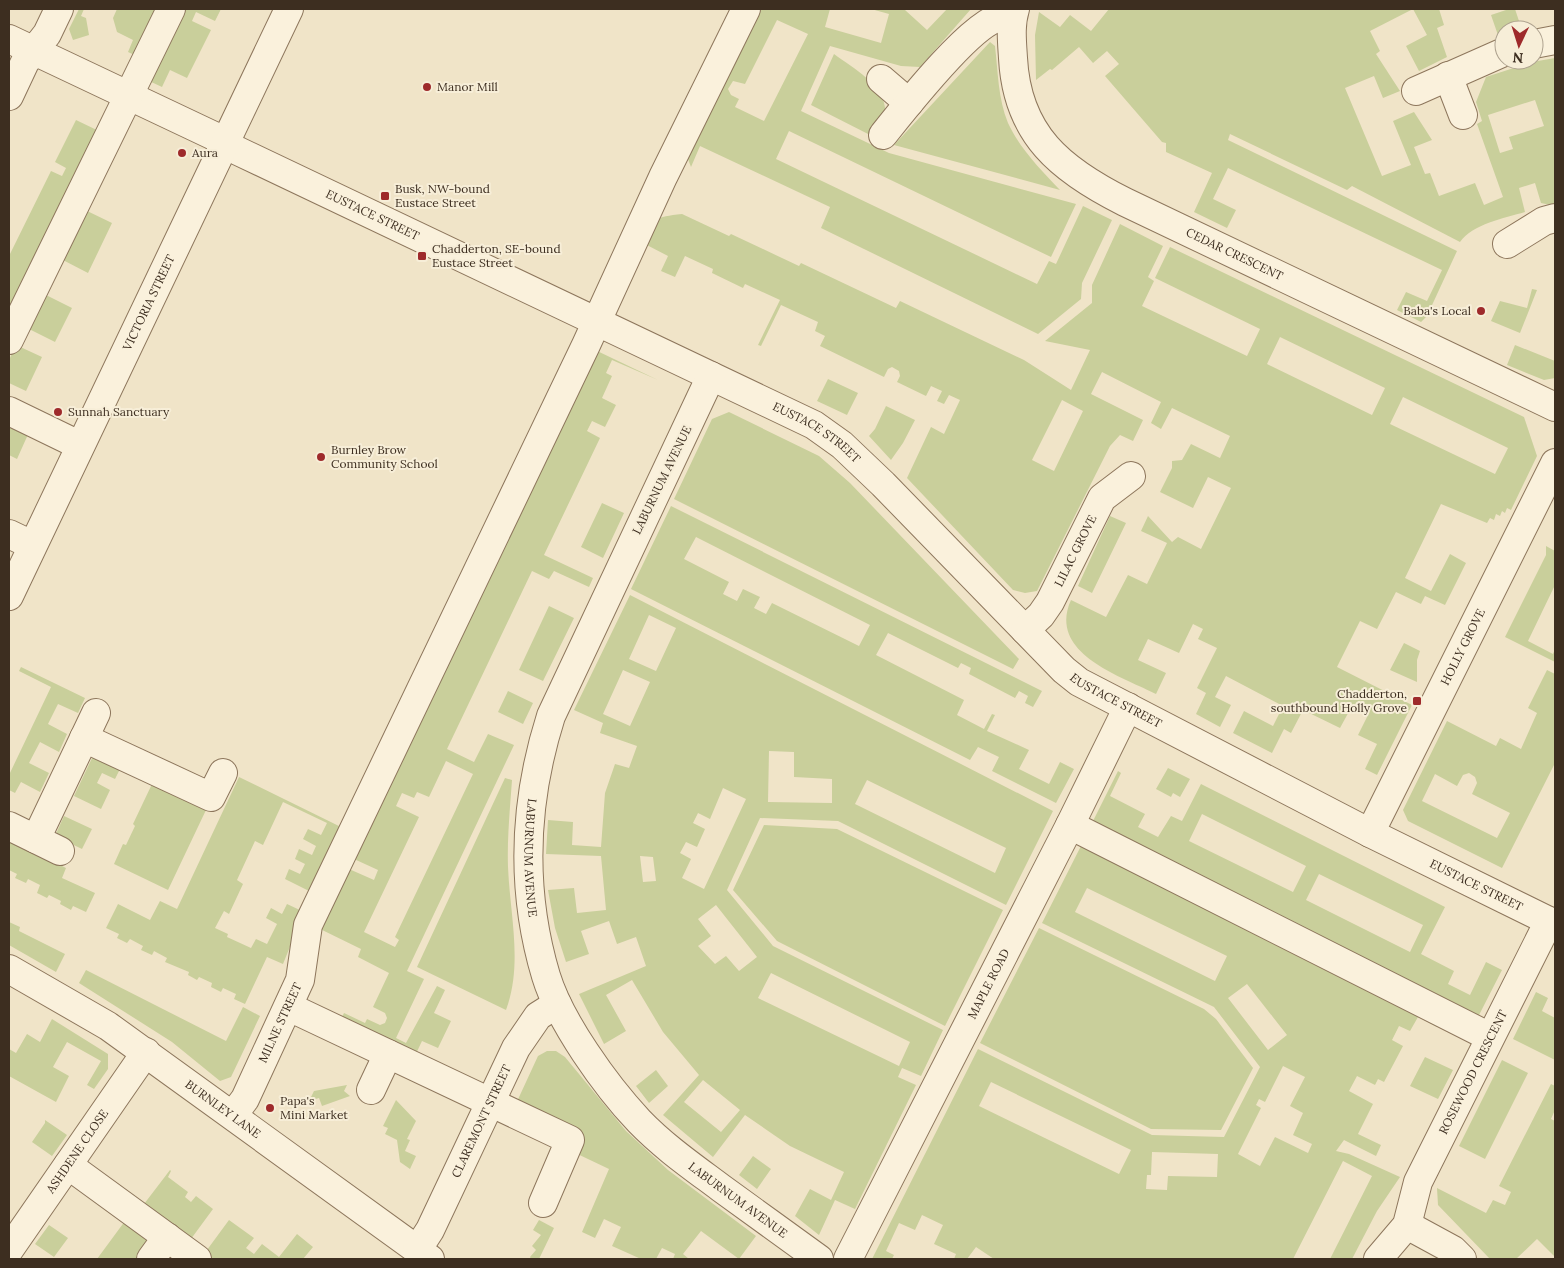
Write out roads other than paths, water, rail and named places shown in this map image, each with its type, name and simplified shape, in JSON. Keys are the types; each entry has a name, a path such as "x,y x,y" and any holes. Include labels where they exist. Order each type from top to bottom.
{"street":[{"path":"9,96 25,62 47,34 60,9"},
{"path":"9,340 171,9"},
{"name":"VICTORIA STREET","path":"9,596 20,540 79,445 289,9"},
{"name":"MILNE STREET","path":"233,1115 245,1099 300,980 308,925 746,9"},
{"name":"CEDAR CRESCENT","path":"883,135 909,103 975,31 1000,17 1014,13 1014,72 1024,109 1031,126 1042,143 1074,174 1125,202 1555,407"},
{"name":"EUSTACE STREET","path":"9,39 129,96 238,151 814,425 842,445 1079,682 1370,832 1552,922"},
{"path":"1416,91 1494,56"},
{"path":"1448,76 1463,115"},
{"path":"881,79 909,103"},
{"path":"1507,244 1544,221 1555,218"},
{"name":"LABURNUM AVENUE","path":"711,376 563,686 539,754 528,822 528,875 539,948 546,977 557,1004 609,1085 639,1121 675,1154 819,1259"},
{"path":"9,411 79,445"},
{"name":"HOLLY GROVE","path":"1370,832 1555,463"},
{"name":"LILAC GROVE","path":"1025,630 1041,615 1050,602 1102,498 1131,476"},
{"name":"MAPLE ROAD","path":"848,1259 1070,825 1128,707"},
{"path":"36,839 96,713"},
{"path":"84,738 211,797 223,773"},
{"path":"1070,825 1490,1037"},
{"path":"9,826 60,851"},
{"name":"ROSEWOOD CRESCENT","path":"1378,1259 1407,1225 1418,1182 1490,1037 1552,922"},
{"name":"BURNLEY LANE","path":"9,970 108,1026 146,1052 424,1254"},
{"name":"CLAREMONT STREET","path":"424,1254 430,1230 489,1103 527,1030 538,1016 557,1004"},
{"path":"289,1007 570,1140 543,1203"},
{"name":"ASHDENE CLOSE","path":"9,1250 146,1052"},
{"path":"370,1090 388,1054"},
{"path":"68,1165 197,1259"},
{"path":"1407,1225 1453,1250 1462,1259"},
{"path":"151,1259 167,1237"}],"place":[{"name":"Manor Mill","path":"427,87"},
{"name":"Aura","path":"182,153"},
{"name":"Busk, NW-bound Eustace Street","path":"385,196"},
{"name":"Chadderton, SE-bound Eustace Street","path":"422,256"},
{"name":"Baba's Local","path":"1481,311"},
{"name":"Sunnah Sanctuary","path":"58,412"},
{"name":"Burnley Brow Community School","path":"321,457"},
{"name":"Chadderton, southbound Holly Grove","path":"1417,701"},
{"name":"Papa's Mini Market","path":"270,1108"}]}
